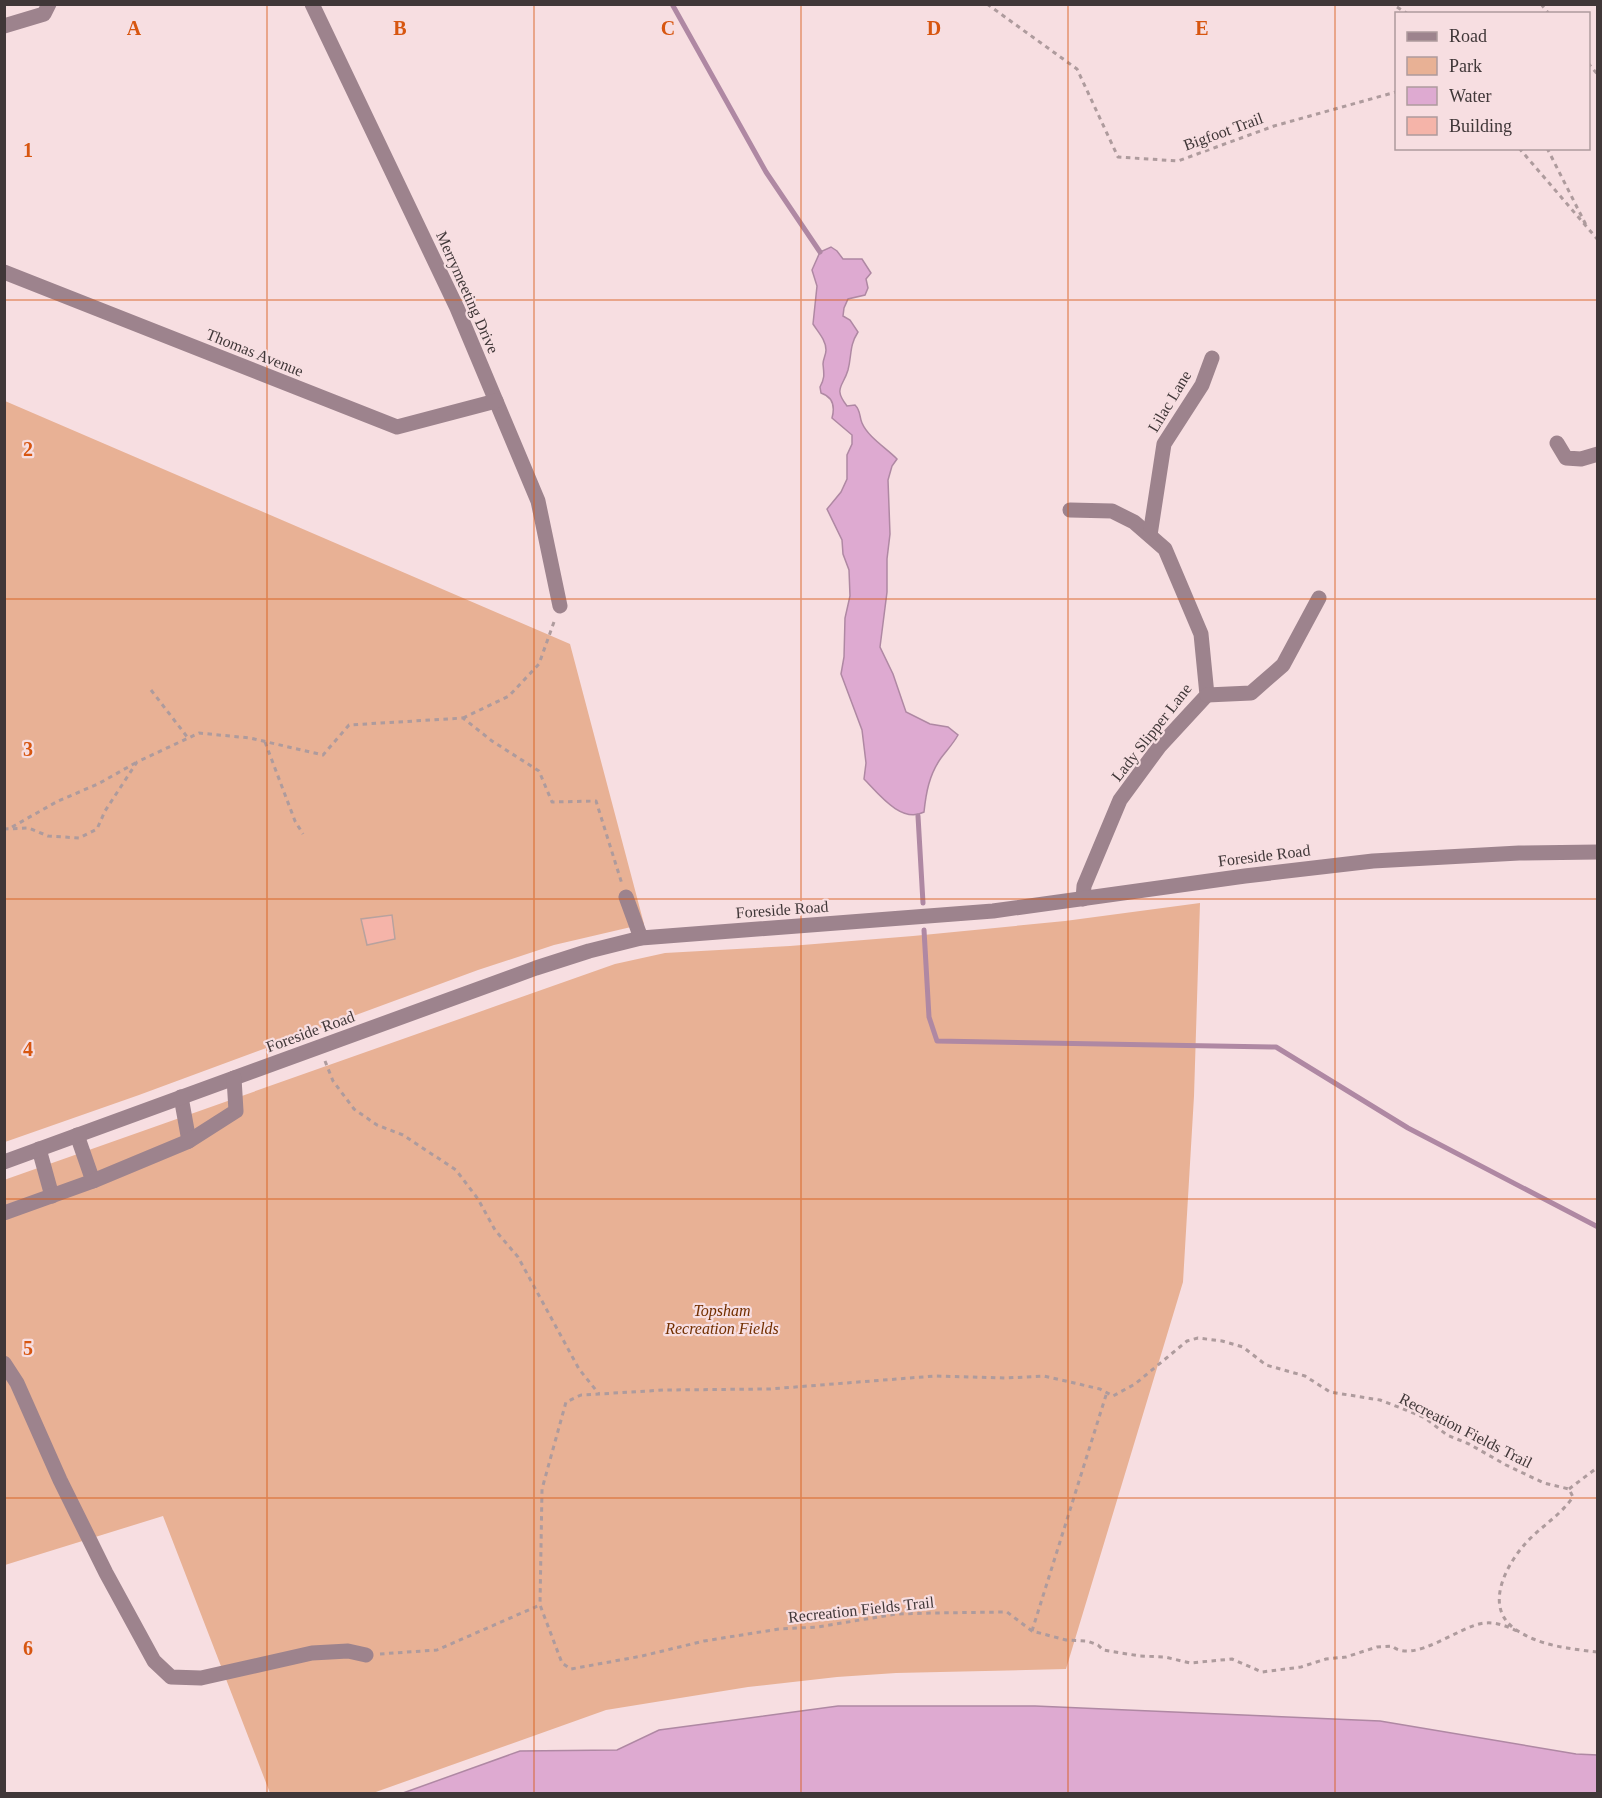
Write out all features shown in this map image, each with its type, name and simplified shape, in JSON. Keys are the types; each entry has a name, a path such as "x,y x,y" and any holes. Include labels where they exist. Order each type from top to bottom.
{"street":[{"path":"4,26 44,14 49,4"},
{"name":"Merrymeeting Drive","path":"312,4 457,308 538,501 560,606"},
{"name":"Thomas Avenue","path":"4,272 398,427 496,401"},
{"name":"Lilac Lane","path":"1150,535 1164,444 1202,385 1212,358"},
{"path":"1557,443 1566,458 1581,459 1598,454"},
{"name":"Lady Slipper Lane","path":"1070,510 1112,512 1134,522 1165,549 1201,634 1207,694 1159,747 1120,800 1084,886 1083,899"},
{"path":"1207,694 1251,693 1283,665 1319,598"},
{"name":"Foreside Road","path":"4,1162 536,968 641,938 993,911 1245,876 1373,861 1519,853 1598,852"},
{"path":"626,897 641,938"},
{"path":"4,1213 93,1181 189,1141 236,1111 234,1078"},
{"path":"181,1097 189,1141"},
{"path":"77,1135 93,1181"},
{"path":"39,1149 52,1196"},
{"path":"4,1363 17,1383 105,1573 154,1661 171,1677 201,1678 312,1653 348,1652 366,1655"}],"path":[{"name":"Bigfoot Trail","path":"987,4 1077,69 1118,157 1178,161 1274,126 1395,92"},
{"path":"1521,150 1598,240"},
{"path":"1549,150 1588,229"},
{"path":"137,762 105,811 97,829 79,838 48,836 29,828 4,829 12,827 58,801 98,784 137,762 199,733 250,738 323,755 349,725 463,717 509,696 538,664 560,606"},
{"path":"150,690 188,738"},
{"path":"463,717 492,741 539,771 552,802 596,801 626,897"},
{"path":"265,742 295,821 303,834"},
{"path":"323,1057 333,1081 354,1109 377,1125 403,1135 456,1170 478,1199 495,1230 518,1257 579,1369 599,1394"},
{"name":"Recreation Fields Trail","path":"1569,1489 1544,1484 1469,1444 1447,1435 1425,1418 1406,1410 1380,1400 1330,1392 1305,1376 1266,1365 1244,1347 1198,1338 1187,1341 1155,1365 1135,1384 1113,1396 1100,1389 1044,1376 1006,1378 935,1376 770,1389 664,1390 580,1395 566,1402 542,1489 540,1605 562,1663 571,1669 642,1656 704,1641 779,1629 818,1627 896,1614 1007,1612 1032,1631 1066,1640 1087,1641 1098,1645 1103,1650 1140,1656 1165,1657 1190,1663 1232,1659 1262,1672 1300,1667 1326,1659 1346,1657 1377,1647 1392,1646 1397,1651 1405,1652 1432,1645 1470,1627 1485,1623 1497,1623 1547,1644 1598,1652"},
{"path":"1032,1631 1107,1392"},
{"path":"1517,1631 1501,1612 1499,1590 1509,1565 1524,1545 1569,1504 1573,1497 1569,1489 1598,1467"},
{"path":"366,1655 437,1650 540,1605"}],"green space":[{"path":"5,401 570,644 644,924 554,945 478,970 5,1142"},
{"name":"Topsham Recreation Fields","path":"1200,903 1194,1096 1183,1282 1066,1669 896,1673 748,1687 606,1710 373,1793 270,1793 163,1516 5,1565 4,1180 615,964 665,953 913,936 1065,921"}],"water":[{"path":"831,247 843,259 862,259 871,273 866,279 868,288 865,295 848,299 844,308 843,316 850,320 858,332 852,346 848,370 840,388 841,395 847,406 855,405 868,433 897,459 892,466 888,480 890,534 887,592 880,647 893,674 906,712 930,724 948,727 958,735 934,771 927,791 924,812 915,815 899,811 883,799 864,779 866,763 862,730 841,674 845,618 850,596 849,570 843,554 842,540 827,509 841,492 847,479 847,455 852,444 852,435 832,418 832,403 821,393 826,346 813,324 817,286 812,270 820,252"},
{"path":"838,1706 1035,1706 1380,1721 1576,1754 1597,1755 1597,1793 403,1793 520,1751 617,1750 659,1730"}],"building":[{"path":"392,915 395,939 367,945 361,919"}],"waterway":[{"path":"672,4 766,172 820,252"},
{"path":"918,816 923,903"},
{"path":"924,930 929,1017 937,1041 1276,1047 1408,1128 1598,1227"}]}
